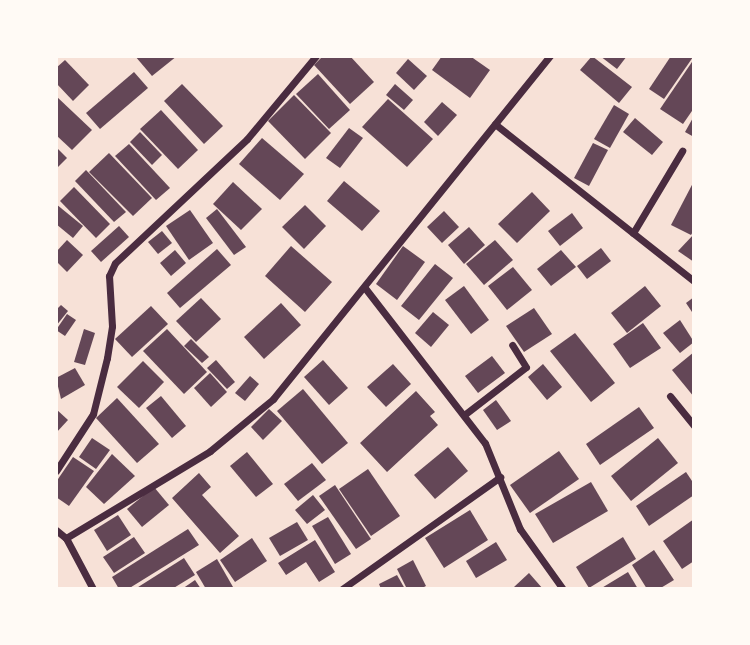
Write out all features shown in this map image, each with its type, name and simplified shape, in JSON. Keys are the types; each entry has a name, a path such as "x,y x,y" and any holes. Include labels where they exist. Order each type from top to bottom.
{"street":[{"path":"56,471 93,414 112,326 109,276 115,263 247,139 316,56"},
{"path":"66,538 210,451 273,399 551,56"},
{"path":"495,124 694,281"},
{"path":"633,233 682,151"},
{"path":"365,288 464,415 494,459 520,528 563,589"},
{"path":"464,415 526,367 512,345"},
{"path":"670,396 694,426"},
{"path":"342,589 500,477"},
{"path":"56,530 66,538 93,589"}],"building":[{"path":"135,56 177,56 152,76"},
{"path":"323,56 350,56 374,82 350,104 314,65"},
{"path":"442,56 470,56 490,70 470,98 432,70"},
{"path":"592,56 632,87 619,103 580,70"},
{"path":"600,56 627,56 617,69"},
{"path":"671,56 693,57 664,99 649,89"},
{"path":"408,59 427,76 414,90 396,73"},
{"path":"694,59 694,108 683,124 660,109"},
{"path":"65,60 89,85 73,101 56,83 56,68"},
{"path":"134,72 148,88 100,129 86,113"},
{"path":"318,74 350,110 329,129 296,94"},
{"path":"182,84 223,126 204,144 164,101"},
{"path":"395,84 413,100 404,110 386,95"},
{"path":"294,95 331,133 305,159 268,121"},
{"path":"56,96 92,130 72,150 56,135"},
{"path":"388,99 433,139 407,167 362,127"},
{"path":"442,102 457,115 438,136 424,122"},
{"path":"614,105 629,114 610,148 594,139"},
{"path":"161,110 198,150 178,169 140,129"},
{"path":"694,116 694,137 685,132"},
{"path":"635,118 663,142 652,155 623,132"},
{"path":"349,128 363,138 340,168 326,158"},
{"path":"140,132 162,155 152,165 130,142"},
{"path":"262,138 304,174 280,200 239,164"},
{"path":"593,143 608,150 589,186 574,178"},
{"path":"129,144 170,188 156,200 115,156"},
{"path":"56,147 67,158 56,169"},
{"path":"109,153 152,198 133,216 89,172"},
{"path":"86,170 126,212 114,222 75,181"},
{"path":"344,181 380,211 362,231 327,201"},
{"path":"694,181 694,230 691,235 671,225"},
{"path":"233,182 262,209 241,230 213,204"},
{"path":"74,187 110,224 96,238 60,201"},
{"path":"532,192 550,211 517,243 498,224"},
{"path":"56,204 83,226 73,238 56,224"},
{"path":"305,205 326,226 304,249 282,227"},
{"path":"217,209 246,247 234,255 206,218"},
{"path":"190,210 213,243 189,260 166,226"},
{"path":"444,211 459,227 442,243 427,227"},
{"path":"572,213 583,228 560,246 548,231"},
{"path":"119,226 129,237 101,262 91,251"},
{"path":"469,227 485,245 464,264 448,245"},
{"path":"162,231 172,243 158,254 148,242"},
{"path":"694,234 694,262 678,251"},
{"path":"67,240 83,255 67,272 56,261 56,252"},
{"path":"495,240 513,260 484,285 466,264"},
{"path":"291,246 332,282 305,312 265,276"},
{"path":"403,246 425,262 397,300 376,284"},
{"path":"601,248 611,261 587,279 577,266"},
{"path":"217,249 231,265 180,308 167,293"},
{"path":"175,250 186,263 171,276 160,263"},
{"path":"561,250 576,267 551,286 537,269"},
{"path":"435,264 453,278 419,320 401,306"},
{"path":"513,267 532,290 507,310 488,286"},
{"path":"464,286 489,320 471,334 445,300"},
{"path":"645,286 661,306 627,333 611,313"},
{"path":"694,297 694,315 686,303"},
{"path":"201,298 221,319 196,342 176,321"},
{"path":"281,303 301,325 264,359 244,337"},
{"path":"61,305 68,311 56,326 56,310"},
{"path":"151,306 168,324 132,357 115,339"},
{"path":"534,308 552,334 524,352 506,326"},
{"path":"433,312 449,325 431,347 415,333"},
{"path":"67,314 76,320 65,336 56,330"},
{"path":"680,320 694,342 680,353 663,333"},
{"path":"643,323 661,348 630,368 613,344"},
{"path":"84,329 95,333 85,365 74,362"},
{"path":"167,329 207,372 184,394 143,351"},
{"path":"575,333 615,383 591,402 550,351"},
{"path":"191,339 209,357 202,363 184,346"},
{"path":"694,352 694,397 672,370"},
{"path":"492,356 505,373 478,393 465,376"},
{"path":"216,360 235,382 227,389 207,368"},
{"path":"323,360 348,388 329,405 304,377"},
{"path":"143,361 164,382 139,408 117,387"},
{"path":"393,364 411,384 386,407 367,387"},
{"path":"543,364 562,387 547,400 528,377"},
{"path":"75,368 85,385 61,399 56,378"},
{"path":"210,373 227,392 211,407 194,388"},
{"path":"250,376 259,384 245,401 235,393"},
{"path":"303,389 348,443 322,464 277,411"},
{"path":"416,391 435,412 430,416 438,425 387,472 360,443"},
{"path":"161,396 186,426 172,438 146,408"},
{"path":"117,398 159,444 137,463 96,418"},
{"path":"496,400 511,421 497,430 483,410"},
{"path":"639,407 654,428 600,465 586,444"},
{"path":"56,409 68,420 56,433"},
{"path":"269,409 282,421 263,440 251,427"},
{"path":"92,438 110,450 96,469 79,457"},
{"path":"658,438 678,463 631,501 611,476"},
{"path":"448,447 468,471 435,499 414,475"},
{"path":"559,451 579,479 530,513 510,485"},
{"path":"247,452 273,484 256,497 230,466"},
{"path":"112,454 135,476 104,504 86,487"},
{"path":"73,457 94,471 69,506 56,497 56,482"},
{"path":"312,463 326,480 298,501 284,484"},
{"path":"368,469 400,516 371,536 339,489"},
{"path":"686,472 694,484 694,495 649,526 636,506"},
{"path":"199,473 211,487 202,495 239,536 220,553 172,498"},
{"path":"591,482 608,511 553,543 535,514"},
{"path":"335,485 371,539 356,549 319,496"},
{"path":"154,487 169,505 142,527 127,509"},
{"path":"313,495 325,510 307,524 295,510"},
{"path":"470,510 488,540 444,568 425,538"},
{"path":"118,515 131,535 107,551 94,530"},
{"path":"328,517 351,554 335,564 312,526"},
{"path":"694,519 694,561 682,569 663,541"},
{"path":"297,522 308,540 280,556 269,538"},
{"path":"188,529 199,545 128,589 119,589 112,577"},
{"path":"134,537 145,553 114,573 103,557"},
{"path":"623,537 636,559 589,588 576,567"},
{"path":"252,538 267,561 235,582 220,560"},
{"path":"315,540 335,572 319,582 306,562 286,575 278,563"},
{"path":"496,542 507,560 476,578 466,561"},
{"path":"654,550 674,580 659,589 647,589 632,565"},
{"path":"184,558 195,575 172,589 135,589"},
{"path":"217,559 233,587 229,589 206,589 196,572"},
{"path":"413,560 426,586 420,589 407,589 397,569"},
{"path":"628,572 638,589 600,589"},
{"path":"529,573 543,589 514,587"},
{"path":"397,575 405,589 381,589 379,584"},
{"path":"195,580 201,589 182,589"}]}
